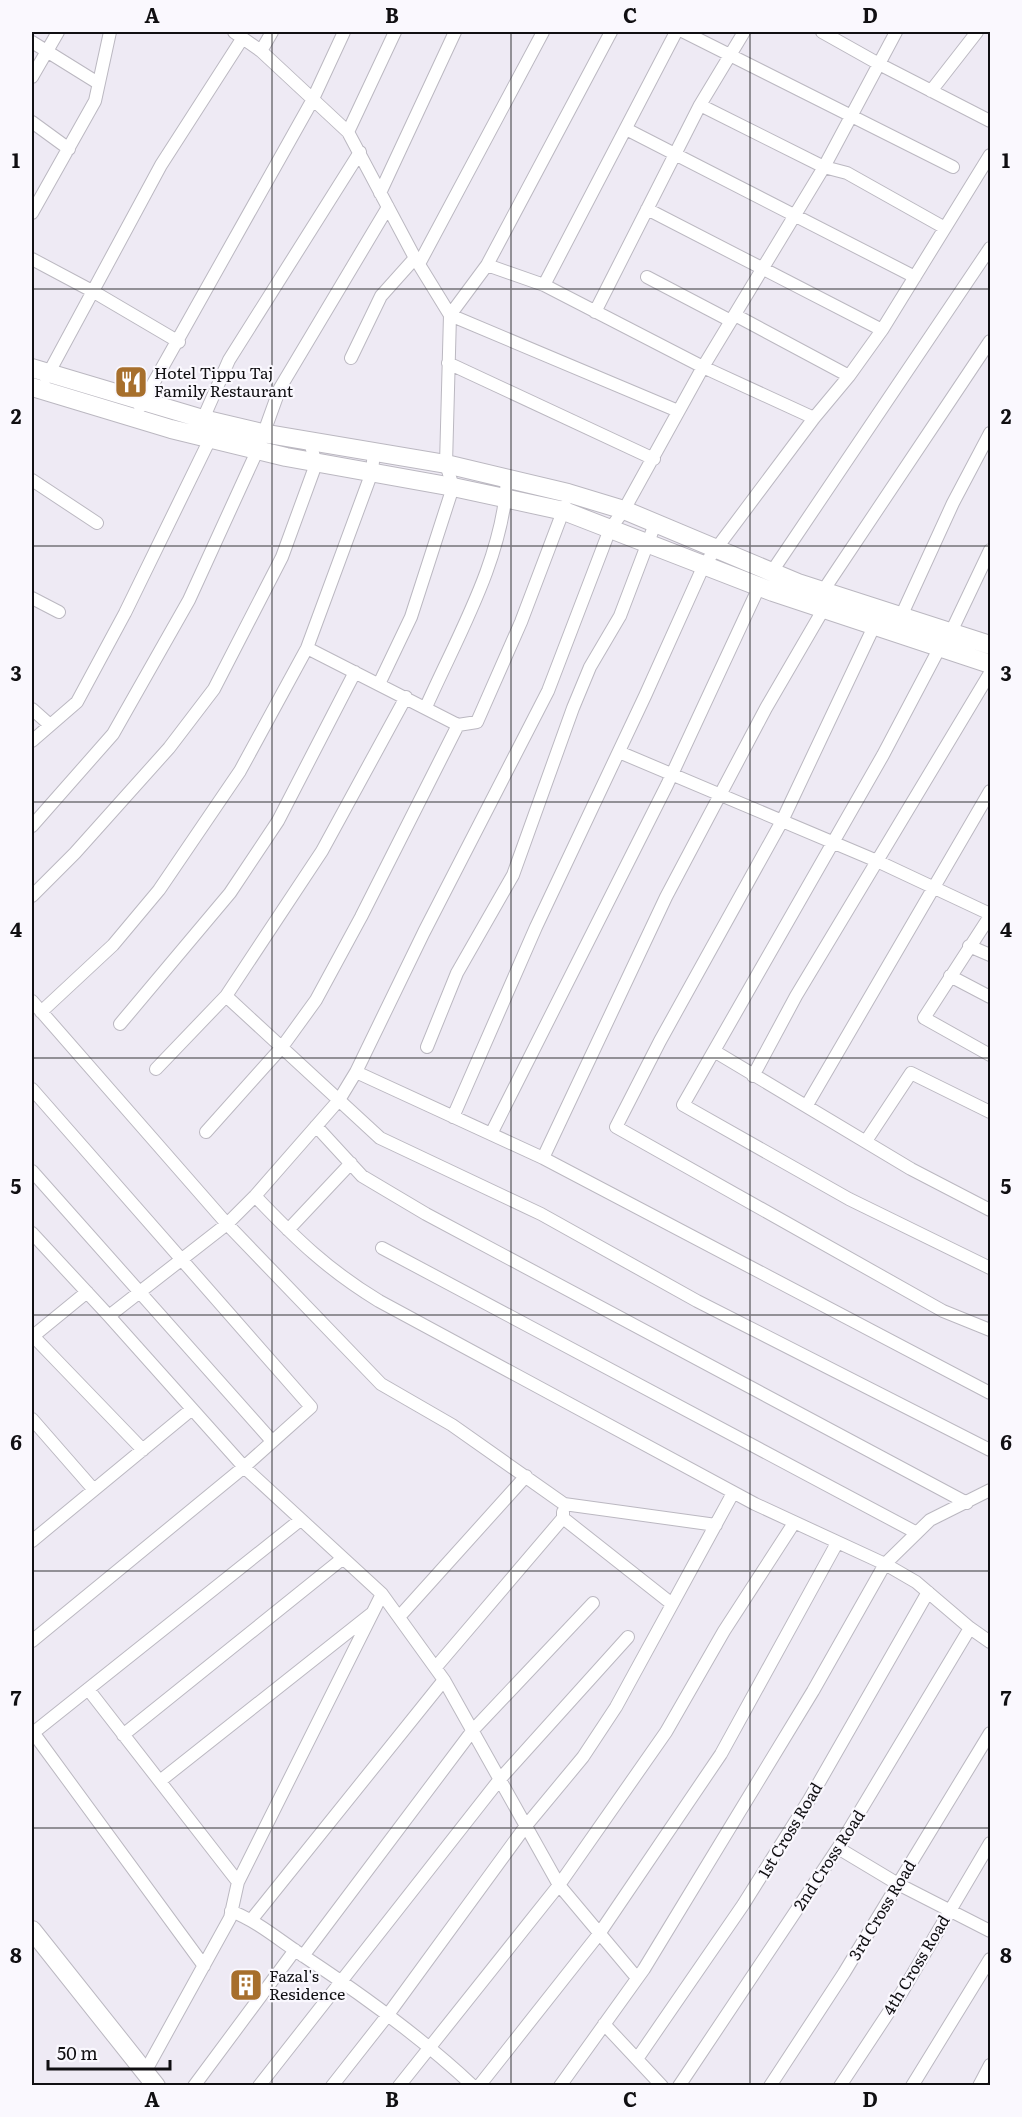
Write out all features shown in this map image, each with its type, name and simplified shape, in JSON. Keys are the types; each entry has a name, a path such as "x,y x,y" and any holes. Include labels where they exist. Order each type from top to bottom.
{"main road":[{"path":"38,380 140,410 210,439 310,442 446,464 568,493 624,510 771,573 823,591 877,618 896,633 990,645"},
{"path":"140,410 203,419 316,464 453,487 564,512 823,610 877,618 900,614 990,664"},
{"path":"32,1930 150,2079"}],"street":[{"path":"32,77 58,32"},
{"path":"32,213 36,196 69,149 94,101 110,32"},
{"path":"261,51 272,32"},
{"path":"140,410 312,101 344,32"},
{"path":"348,132 396,32"},
{"path":"380,193 454,32"},
{"path":"351,358 381,296 417,261 543,32"},
{"path":"450,315 488,266 611,32"},
{"path":"544,285 676,32"},
{"path":"684,32 732,54 953,167"},
{"path":"594,312 676,156 700,105 744,32"},
{"path":"822,32 990,121"},
{"path":"109,1316 227,1224 255,1197 339,1100 356,1072 424,932 548,691 610,529 654,459 703,367 824,167 849,115 896,32"},
{"path":"931,91 977,32"},
{"path":"38,380 94,292 161,165 238,35 261,51 312,101 348,132 417,261 450,315 446,464 453,487 411,617 379,684"},
{"path":"32,42 98,83"},
{"path":"700,105 824,167 847,172 945,228"},
{"path":"32,123 69,149"},
{"path":"626,129 915,277"},
{"path":"32,741 77,702 125,613 210,439 203,419 230,360 360,152"},
{"path":"453,1117 536,927 704,565 882,330 990,155"},
{"path":"32,826 113,734 189,600 260,441 280,388 388,207"},
{"path":"647,209 764,267 882,330"},
{"path":"771,573 990,248"},
{"path":"32,259 179,342"},
{"path":"488,266 544,285 703,367 814,418"},
{"path":"647,277 849,376"},
{"path":"450,315 678,411"},
{"path":"543,1158 666,897 719,796 823,610 823,591 990,342"},
{"path":"448,363 654,459"},
{"path":"896,633 900,614 990,433"},
{"path":"32,896 75,853 169,748 214,689 282,557 316,464 310,442"},
{"path":"41,1012 113,945 159,890 240,771 307,648 372,472 374,452"},
{"path":"426,707 486,575 506,498 507,478"},
{"path":"32,480 97,523"},
{"path":"307,648 458,725 477,722 564,512 568,493"},
{"path":"427,1047 457,973 513,875 586,677 620,616 655,524"},
{"path":"990,550 946,639 683,1105 849,1200 990,1268"},
{"path":"490,1134 671,776 759,587"},
{"path":"32,598 59,612"},
{"path":"877,618 782,821 615,1127 943,1311 990,1330"},
{"path":"120,1024 230,893 278,821 355,672"},
{"path":"753,1076 796,996 990,673"},
{"path":"156,1069 226,996 322,851 406,697"},
{"path":"32,709 50,725"},
{"path":"206,1132 282,1047 316,1000 458,725"},
{"path":"619,752 671,776 878,861 990,915 924,1018 990,1055"},
{"path":"807,1105 990,791"},
{"path":"969,946 990,955"},
{"path":"950,976 990,997"},
{"path":"226,996 381,1138 541,1214 696,1301 990,1450"},
{"path":"32,1001 227,1224 381,1384 452,1425 564,1504 716,1525"},
{"path":"714,1051 911,1169 990,1210"},
{"path":"356,1072 543,1158 990,1393"},
{"path":"866,1141 911,1073 990,1112"},
{"path":"32,1089 311,1407 244,1467 32,1641"},
{"path":"316,1126 362,1176 426,1214 967,1503"},
{"path":"288,1230 351,1163"},
{"path":"32,1171 138,1293 273,1441"},
{"path":"255,1197 340,1277 379,1301 733,1492 794,1523 885,1564 928,1592 990,1642"},
{"path":"32,1233 36,1246 87,1292 244,1467 299,1521 382,1594 444,1680 559,1885 638,1978"},
{"path":"382,1248 917,1533"},
{"path":"87,1292 32,1337 142,1450"},
{"path":"33,1537 192,1409"},
{"path":"32,1419 94,1490"},
{"path":"399,1617 526,1476"},
{"path":"332,2085 387,2016 525,1827 584,1757 616,1707 733,1492"},
{"path":"566,2083 604,2024 638,1978 813,1691 885,1564 930,1520 990,1493"},
{"path":"436,1667 563,1518 564,1504"},
{"path":"563,1518 672,1604"},
{"path":"204,1966 32,1732 299,1521"},
{"path":"399,2085 559,1885 666,1732 724,1631 794,1523"},
{"path":"479,2085 599,1934 720,1754 837,1543"},
{"path":"123,1735 342,1559"},
{"name":"1st Cross Road","path":"637,2059 743,1905 785,1839 928,1592"},
{"path":"150,2079 231,1911 238,1882 382,1594"},
{"path":"194,2085 473,1730 592,1603"},
{"path":"160,1781 374,1612"},
{"name":"2nd Cross Road","path":"679,2085 838,1848 970,1628"},
{"path":"259,2085 500,1779 627,1637"},
{"path":"252,1919 444,1680"},
{"path":"88,1689 238,1882"},
{"name":"3rd Cross Road","path":"770,2085 844,1973 990,1733"},
{"name":"4th Cross Road","path":"840,2085 902,1992 990,1843"},
{"path":"838,1848 898,1884 990,1931"},
{"path":"231,1911 252,1919 299,1953 343,1980 387,2016 431,2047 473,2085"},
{"path":"912,2085 990,1959"},
{"path":"604,2024 662,2085"},
{"path":"979,2085 990,2065"}],"place":[{"name":"Hotel Tippu Taj Family Restaurant","path":"131,382"},
{"name":"Fazal's Residence","path":"246,1985"}]}
